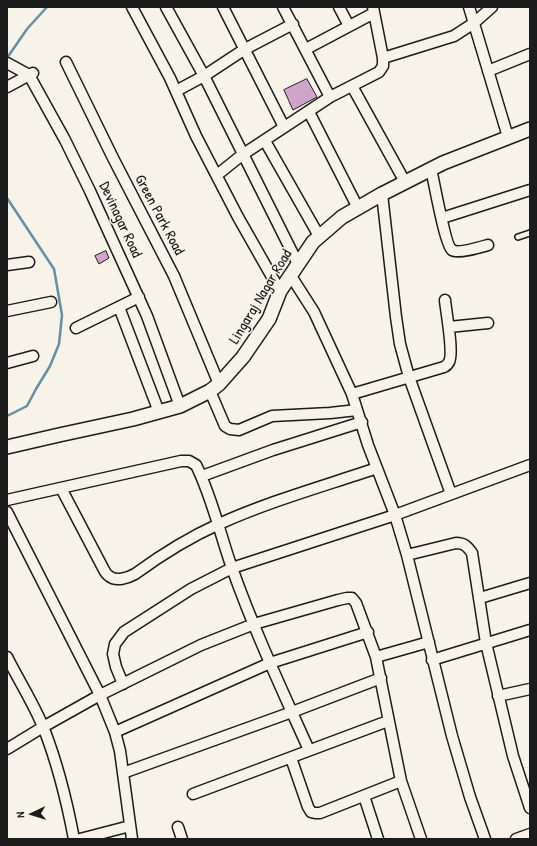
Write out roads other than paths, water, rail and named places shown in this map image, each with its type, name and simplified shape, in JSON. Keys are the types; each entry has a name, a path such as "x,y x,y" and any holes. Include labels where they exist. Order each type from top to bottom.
{"street":[{"path":"132,7 176,91 196,136 238,217 280,291"},
{"path":"166,7 204,76 242,155 298,264"},
{"path":"223,7 284,127"},
{"path":"283,7 330,98"},
{"path":"339,7 349,26"},
{"path":"469,7 508,137"},
{"path":"383,58 454,36 474,23 492,7"},
{"path":"217,175 242,155 284,127 330,98 379,72 383,66 383,58 373,10 349,26 306,49"},
{"path":"176,91 204,76 245,49 292,24"},
{"path":"488,71 530,54"},
{"name":"Green Park Road","path":"66,62 113,158 174,276 215,388 225,426 230,429 239,430 259,420 272,416 357,410"},
{"path":"7,63 32,73"},
{"path":"7,87 32,73"},
{"name":"Devinagar Road","path":"32,73 90,191 139,298 180,406"},
{"path":"352,86 405,182"},
{"path":"309,112 358,208"},
{"name":"Lingaraj Nagar Road","path":"7,447 59,434 133,420 180,406 215,388 243,358 270,319 280,291 313,242 342,217 382,194 432,169 508,137 530,130"},
{"path":"265,141 319,236"},
{"path":"432,169 448,245 452,250 456,251 463,251 488,245"},
{"path":"442,218 530,190"},
{"path":"382,194 400,344 409,377 451,494"},
{"path":"7,265 29,262"},
{"path":"291,276 314,312 352,394 377,468 395,515 407,555 452,736 470,797 485,839"},
{"path":"76,328 139,298"},
{"path":"352,394 444,367 449,362 449,327 445,300"},
{"path":"7,310 51,302"},
{"path":"119,308 159,412"},
{"path":"449,327 488,323"},
{"path":"7,363 33,356"},
{"path":"202,476 273,450 362,422"},
{"path":"7,500 181,461 189,461 196,465 202,476 232,568 254,624 309,750"},
{"path":"123,684 116,668 113,654 115,644 124,632 191,589 232,568 395,515 530,465"},
{"path":"61,488 103,568 109,577 118,579 128,578 182,543 218,524 252,510 377,468"},
{"path":"7,512 100,695 115,732 120,751 132,839"},
{"path":"407,555 456,543 462,543 468,547 472,553 486,643 498,696 513,756 530,808"},
{"path":"480,598 530,583"},
{"path":"7,749 100,695 201,645 254,624 347,598 352,598 356,603 368,632 376,657 388,721 402,781 421,839"},
{"path":"432,660 530,630"},
{"path":"115,732 270,663 368,632"},
{"path":"376,657 429,642"},
{"path":"7,658 43,727 52,751 66,797 74,839"},
{"path":"123,773 381,678"},
{"path":"498,696 530,689"},
{"path":"193,794 388,721"},
{"path":"291,758 311,812 315,813 320,813 402,781"},
{"path":"364,796 378,839"},
{"path":"80,839 130,826"},
{"path":"178,827 182,839"},
{"path":"516,839 530,834"}],"lane":[{"path":"518,237 530,233"}],"waterway":[{"path":"7,58 27,29 47,7"},
{"path":"7,198 54,269 62,315 59,344 50,366 27,406 7,416"}]}
